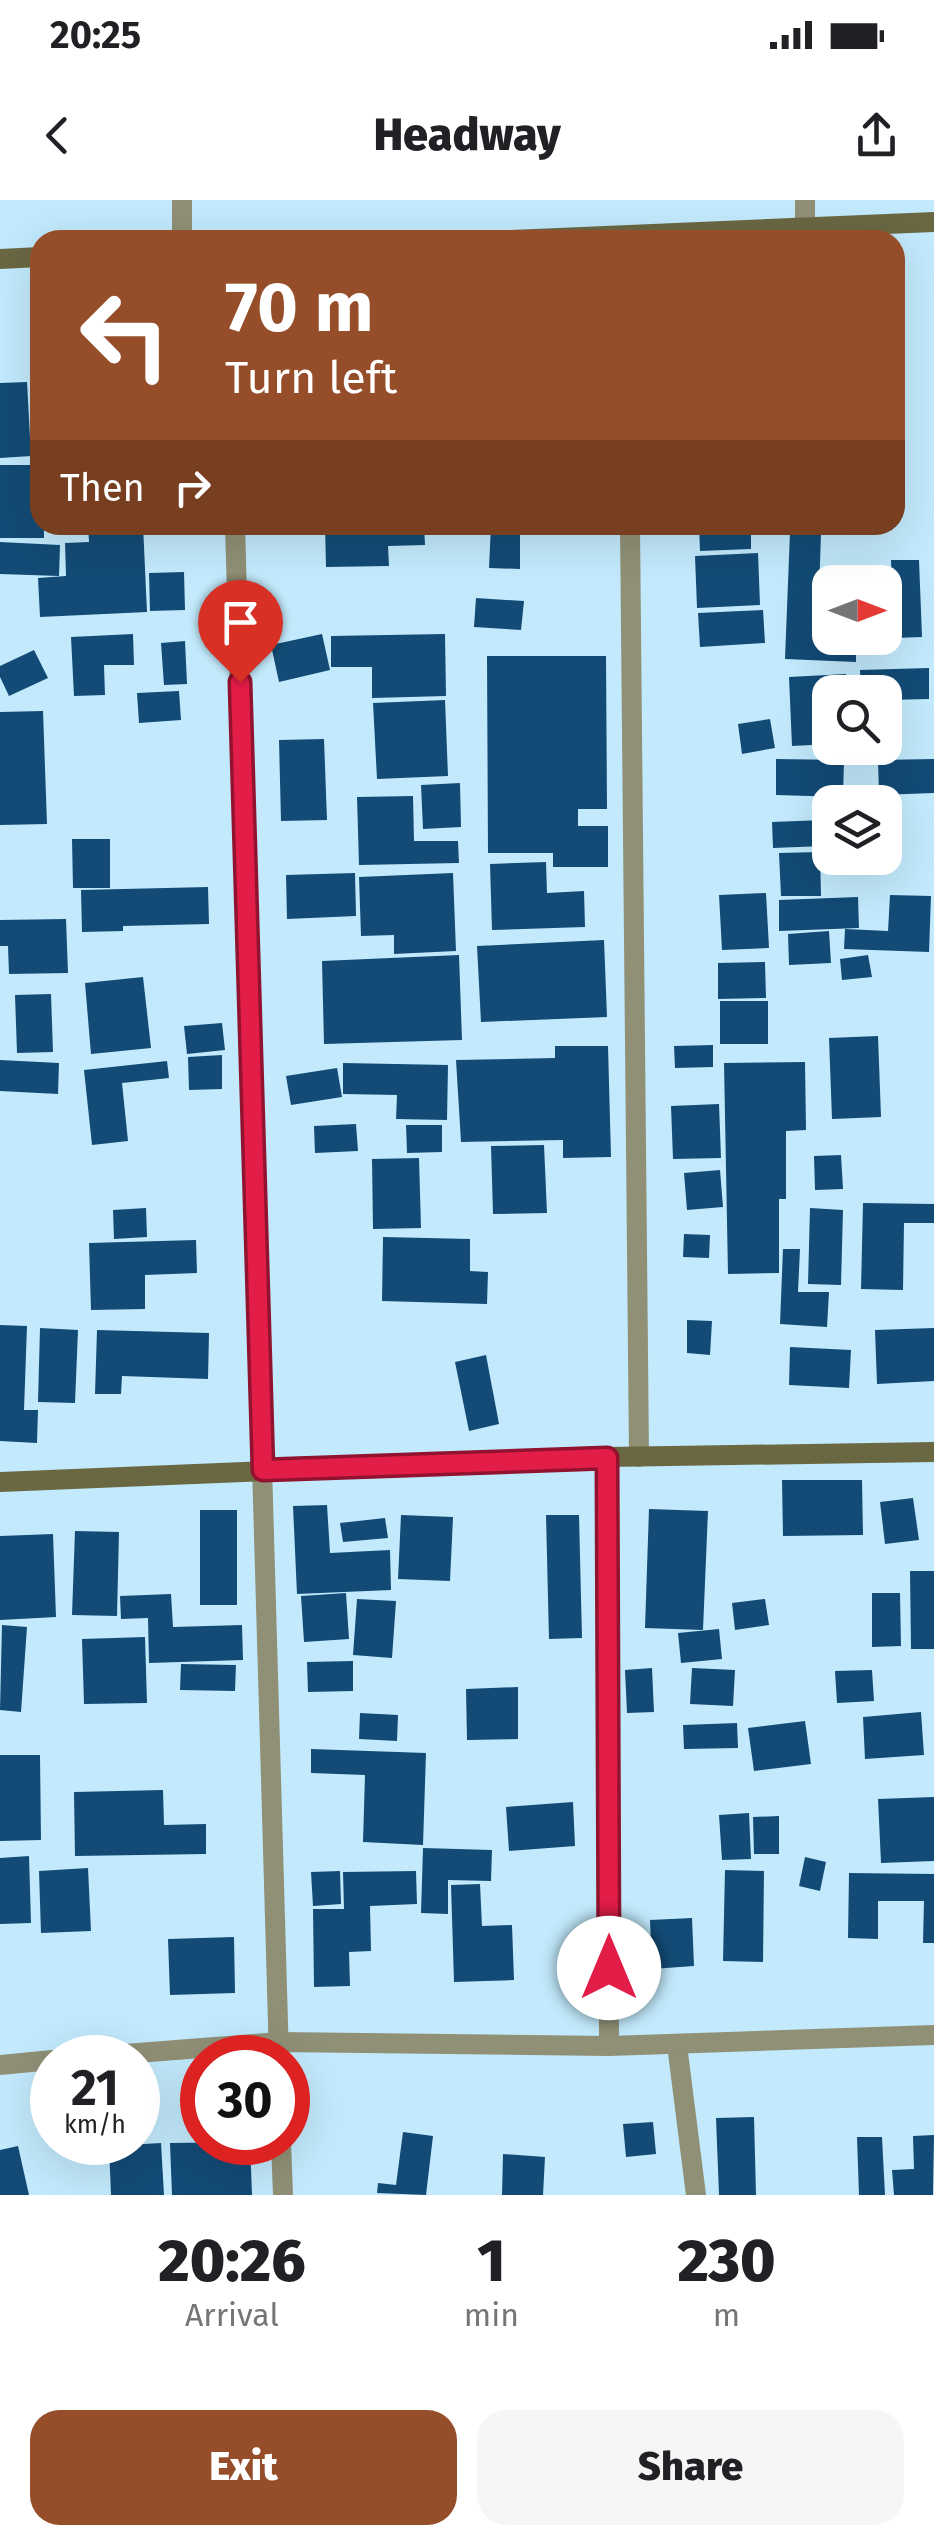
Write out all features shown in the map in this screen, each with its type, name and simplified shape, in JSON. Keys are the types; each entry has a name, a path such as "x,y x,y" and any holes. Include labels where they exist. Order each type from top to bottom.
{"main road":[{"path":"768,230 934,222"},
{"path":"0,259 30,258"},
{"path":"0,1482 607,1458 934,1452"}],"street":[{"path":"182,200 182,230"},
{"path":"804,228 805,200"},
{"path":"235,535 279,2035"},
{"path":"630,535 640,1458"},
{"path":"607,1458 609,2046"},
{"path":"310,2050 934,2036"},
{"path":"677,2044 696,2195"},
{"path":"0,2065 30,2062"},
{"path":"282,2165 283,2195"}],"building":[{"path":"27,382 30,456 0,458 0,383"},
{"path":"0,465 30,465 30,535 44,538 0,538"},
{"path":"89,535 143,535 147,612 40,617 38,578 66,576 65,543 89,542"},
{"path":"325,535 424,535 425,545 388,546 389,566 326,567"},
{"path":"491,535 520,535 520,569 489,568"},
{"path":"699,535 751,535 751,549 700,551"},
{"path":"790,535 821,535 820,565 812,565 812,655 856,655 856,662 785,659"},
{"path":"0,542 60,545 59,576 0,574"},
{"path":"758,553 760,605 697,608 695,556"},
{"path":"891,560 919,560 922,637 902,638 902,565 891,565"},
{"path":"184,572 185,610 150,611 149,573"},
{"path":"476,598 524,601 521,630 474,627"},
{"path":"763,610 765,643 700,647 698,613"},
{"path":"133,634 134,665 104,665 105,695 74,696 71,637"},
{"path":"322,634 330,670 279,682 271,645"},
{"path":"445,634 446,696 372,698 372,667 331,667 331,636"},
{"path":"185,641 187,684 164,685 161,643"},
{"path":"34,650 48,678 9,696 0,677 0,666"},
{"path":"487,656 606,656 607,809 578,809 578,826 608,826 608,867 553,867 553,853 488,853"},
{"path":"929,668 929,699 902,700 902,675 860,675 860,670"},
{"path":"812,676 812,745 792,746 789,677"},
{"path":"179,691 181,720 139,723 137,693"},
{"path":"445,700 448,776 377,779 373,703"},
{"path":"43,711 47,824 0,825 0,712"},
{"path":"770,719 775,748 742,754 738,724"},
{"path":"324,739 327,820 281,821 279,740"},
{"path":"776,759 844,765 843,785 812,785 812,796 776,795"},
{"path":"934,759 934,793 902,794 902,785 879,785 878,765 902,765 902,760"},
{"path":"460,783 461,827 423,829 421,785"},
{"path":"413,796 414,841 458,841 459,863 359,865 357,797"},
{"path":"812,820 812,846 773,848 772,822"},
{"path":"72,839 110,839 110,888 73,888"},
{"path":"812,852 812,875 821,875 821,896 781,896 779,853"},
{"path":"546,862 547,893 584,891 585,927 492,930 490,864"},
{"path":"355,873 356,916 287,919 286,875"},
{"path":"453,873 456,951 394,954 394,935 361,936 359,877"},
{"path":"208,887 209,924 123,926 123,931 82,932 81,890"},
{"path":"766,893 769,948 722,950 719,895"},
{"path":"890,895 931,896 929,952 844,949 845,929 888,931"},
{"path":"858,897 859,928 779,931 779,900"},
{"path":"66,919 68,973 9,974 8,946 0,946 0,920"},
{"path":"829,931 831,963 789,965 788,934"},
{"path":"604,940 607,1017 481,1022 477,946"},
{"path":"459,955 462,1040 324,1044 322,961"},
{"path":"868,955 872,977 842,980 840,959"},
{"path":"765,962 766,998 718,999 718,963"},
{"path":"143,977 151,1048 91,1054 85,983"},
{"path":"51,994 53,1052 17,1053 15,995"},
{"path":"720,1001 768,1001 768,1044 720,1044"},
{"path":"222,1023 225,1050 187,1054 184,1026"},
{"path":"878,1036 881,1117 832,1119 829,1038"},
{"path":"713,1045 713,1067 675,1068 674,1046"},
{"path":"555,1046 608,1046 611,1157 563,1158 563,1140 461,1142 456,1060 555,1058"},
{"path":"222,1055 222,1089 189,1090 188,1057"},
{"path":"0,1060 59,1063 58,1094 0,1091"},
{"path":"167,1061 169,1078 122,1083 128,1141 92,1145 84,1070"},
{"path":"805,1062 806,1130 786,1131 786,1199 779,1199 779,1273 728,1274 724,1063"},
{"path":"343,1063 448,1065 447,1120 396,1119 397,1095 343,1094"},
{"path":"337,1068 342,1097 291,1105 286,1076"},
{"path":"719,1104 721,1158 673,1159 671,1106"},
{"path":"356,1124 358,1151 315,1153 314,1126"},
{"path":"406,1125 442,1125 442,1152 407,1153"},
{"path":"544,1145 547,1213 493,1214 491,1146"},
{"path":"841,1155 843,1189 815,1190 814,1156"},
{"path":"419,1158 421,1228 373,1229 372,1159"},
{"path":"720,1170 723,1207 687,1210 684,1173"},
{"path":"863,1203 934,1204 934,1223 904,1223 903,1290 861,1289"},
{"path":"146,1208 147,1237 114,1239 113,1210"},
{"path":"810,1208 843,1210 841,1285 808,1284"},
{"path":"684,1234 710,1235 709,1258 683,1257"},
{"path":"383,1237 470,1239 470,1271 488,1272 487,1304 382,1301"},
{"path":"196,1240 197,1273 145,1275 145,1309 91,1310 89,1243"},
{"path":"783,1249 800,1249 798,1292 829,1292 827,1327 780,1324"},
{"path":"687,1320 712,1321 710,1355 687,1353"},
{"path":"0,1325 27,1326 24,1410 38,1410 37,1443 0,1441"},
{"path":"40,1328 78,1330 75,1403 38,1402"},
{"path":"934,1328 934,1381 877,1384 875,1330"},
{"path":"97,1330 209,1333 208,1379 122,1376 121,1394 95,1394"},
{"path":"790,1347 851,1350 849,1388 789,1385"},
{"path":"486,1355 499,1424 469,1431 455,1362"},
{"path":"782,1480 862,1480 863,1535 783,1536"},
{"path":"913,1498 919,1540 885,1544 880,1502"},
{"path":"327,1505 330,1553 390,1550 391,1590 297,1594 293,1506"},
{"path":"649,1509 708,1511 703,1630 645,1628"},
{"path":"200,1510 237,1510 237,1605 200,1605"},
{"path":"401,1515 453,1517 450,1581 398,1579"},
{"path":"546,1515 579,1515 582,1638 549,1639"},
{"path":"385,1518 388,1538 343,1542 340,1523"},
{"path":"75,1531 119,1532 117,1616 72,1615"},
{"path":"53,1534 56,1617 0,1620 0,1536"},
{"path":"910,1571 934,1571 934,1649 911,1649"},
{"path":"346,1593 349,1639 304,1642 301,1596"},
{"path":"872,1593 900,1593 901,1646 872,1647"},
{"path":"171,1594 173,1627 242,1625 243,1660 149,1663 148,1618 121,1619 120,1596"},
{"path":"357,1599 396,1601 392,1658 353,1655"},
{"path":"765,1599 769,1625 735,1630 732,1603"},
{"path":"2,1625 27,1627 21,1712 0,1710"},
{"path":"719,1629 722,1659 681,1663 678,1633"},
{"path":"145,1637 147,1703 84,1704 82,1639"},
{"path":"353,1661 353,1691 308,1692 307,1662"},
{"path":"181,1664 236,1665 235,1691 180,1690"},
{"path":"652,1668 654,1712 627,1713 625,1670"},
{"path":"692,1668 735,1670 733,1706 690,1704"},
{"path":"872,1670 874,1701 837,1703 835,1671"},
{"path":"518,1687 518,1739 467,1740 466,1689"},
{"path":"921,1712 924,1755 865,1759 863,1717"},
{"path":"360,1713 398,1715 397,1741 359,1739"},
{"path":"805,1721 811,1764 754,1771 748,1728"},
{"path":"737,1723 738,1748 684,1749 683,1725"},
{"path":"311,1749 426,1753 423,1845 363,1842 365,1775 311,1773"},
{"path":"0,1755 40,1755 41,1840 0,1841"},
{"path":"163,1790 164,1825 206,1824 206,1854 75,1856 74,1792"},
{"path":"934,1797 934,1861 881,1863 878,1799"},
{"path":"573,1802 575,1846 509,1851 506,1807"},
{"path":"749,1813 751,1859 722,1860 719,1815"},
{"path":"779,1816 779,1854 754,1854 753,1817"},
{"path":"423,1848 492,1850 491,1881 448,1880 448,1914 421,1913"},
{"path":"29,1856 31,1923 0,1924 0,1858"},
{"path":"805,1857 826,1862 820,1891 799,1886"},
{"path":"88,1868 91,1931 41,1933 39,1871"},
{"path":"725,1870 764,1871 763,1962 723,1961"},
{"path":"340,1871 341,1904 313,1906 311,1872"},
{"path":"416,1871 417,1904 370,1906 371,1951 349,1952 350,1986 314,1987 313,1909 344,1909 343,1872"},
{"path":"849,1873 934,1874 934,1943 923,1943 924,1901 878,1901 878,1939 848,1938"},
{"path":"480,1884 482,1926 512,1925 514,1980 454,1982 451,1885"},
{"path":"692,1918 694,1966 652,1969 650,1920"},
{"path":"234,1937 235,1993 170,1995 168,1939"},
{"path":"754,2117 756,2195 719,2195 716,2118"},
{"path":"653,2122 656,2154 626,2157 623,2124"},
{"path":"403,2132 433,2136 426,2195 377,2193 378,2183 396,2185"},
{"path":"934,2135 933,2195 894,2195 892,2170 914,2169 913,2136"},
{"path":"857,2137 882,2137 885,2195 859,2195"},
{"path":"160,2143 164,2195 111,2195 110,2165 160,2165"},
{"path":"170,2143 180,2143 180,2165 251,2165 252,2195 172,2195"},
{"path":"18,2146 29,2195 0,2195 0,2150"},
{"path":"503,2154 545,2157 543,2195 502,2195"}],"route":[{"path":"240,682 263,1470 607,1458 609,1968"}]}
